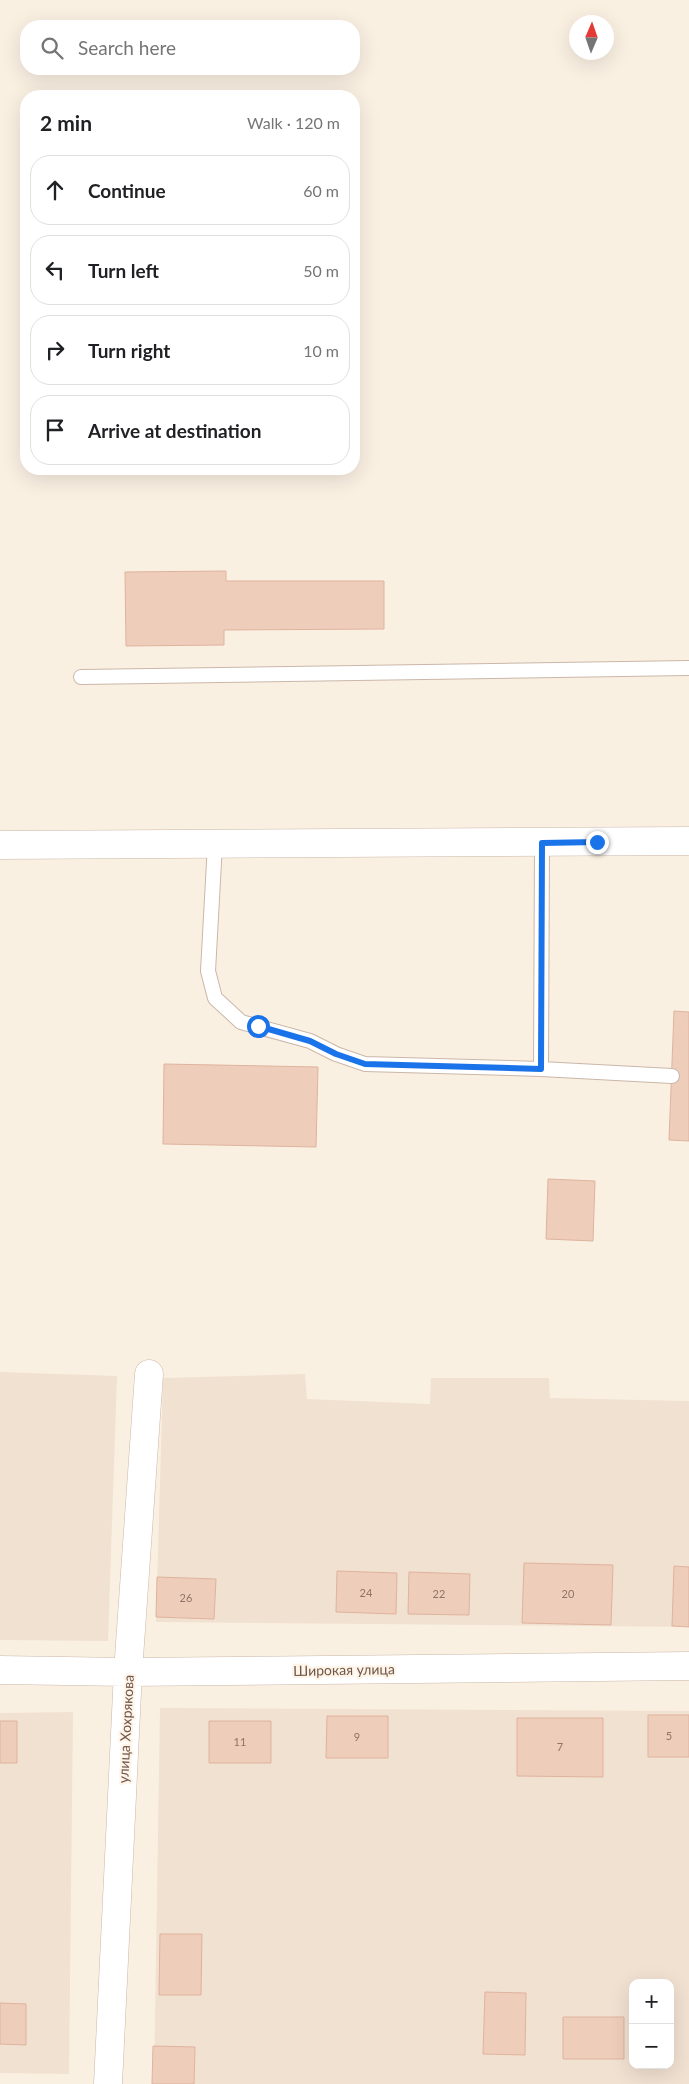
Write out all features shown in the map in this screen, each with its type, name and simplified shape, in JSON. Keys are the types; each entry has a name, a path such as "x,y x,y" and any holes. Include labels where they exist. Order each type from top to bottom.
{"street":[{"path":"0,845 689,841"},
{"name":"улица Хохрякова","path":"108,2084 128,1672 149,1374"},
{"name":"Широкая улица","path":"0,1670 128,1672 689,1666"}],"lane":[{"path":"81,677 689,668"},
{"path":"541,1069 542,843"},
{"path":"215,844 208,970 215,998 241,1022 310,1041 336,1054 365,1064 541,1069 672,1076"}],"shaded area":[{"path":"0,1372 117,1376 108,1641 0,1640"},
{"path":"305,1374 307,1399 430,1404 431,1378 549,1378 550,1398 689,1401 689,1627 156,1622 163,1378"},
{"path":"160,1708 689,1711 689,2084 154,2084"},
{"path":"73,1712 69,2074 0,2073 0,1713"}],"building":[{"path":"226,571 226,581 384,581 384,629 224,630 224,645 126,646 125,572"},
{"path":"674,1011 689,1012 689,1141 669,1140"},
{"path":"164,1064 318,1067 316,1147 163,1144"},
{"path":"548,1179 595,1181 593,1241 546,1239"},
{"path":"524,1563 613,1565 611,1625 522,1623"},
{"path":"674,1566 689,1567 689,1627 672,1626"},
{"path":"337,1571 397,1573 396,1614 336,1612"},
{"path":"409,1572 470,1574 469,1615 408,1614"},
{"path":"157,1577 216,1579 214,1619 156,1617"},
{"path":"648,1715 689,1715 689,1757 648,1757"},
{"path":"327,1716 388,1716 388,1758 326,1758"},
{"path":"517,1718 603,1718 603,1777 517,1776"},
{"path":"0,1721 17,1721 17,1763 0,1763"},
{"path":"209,1721 271,1721 271,1763 209,1763"},
{"path":"160,1934 202,1934 201,1995 159,1995"},
{"path":"485,1992 526,1993 525,2055 483,2054"},
{"path":"0,2003 26,2004 26,2045 0,2044"},
{"path":"563,2017 624,2017 624,2059 563,2059"},
{"path":"153,2046 195,2047 194,2084 152,2084"}],"route":[{"path":"258,1026 310,1041 336,1054 365,1064 541,1069 542,843 597,842"}]}
